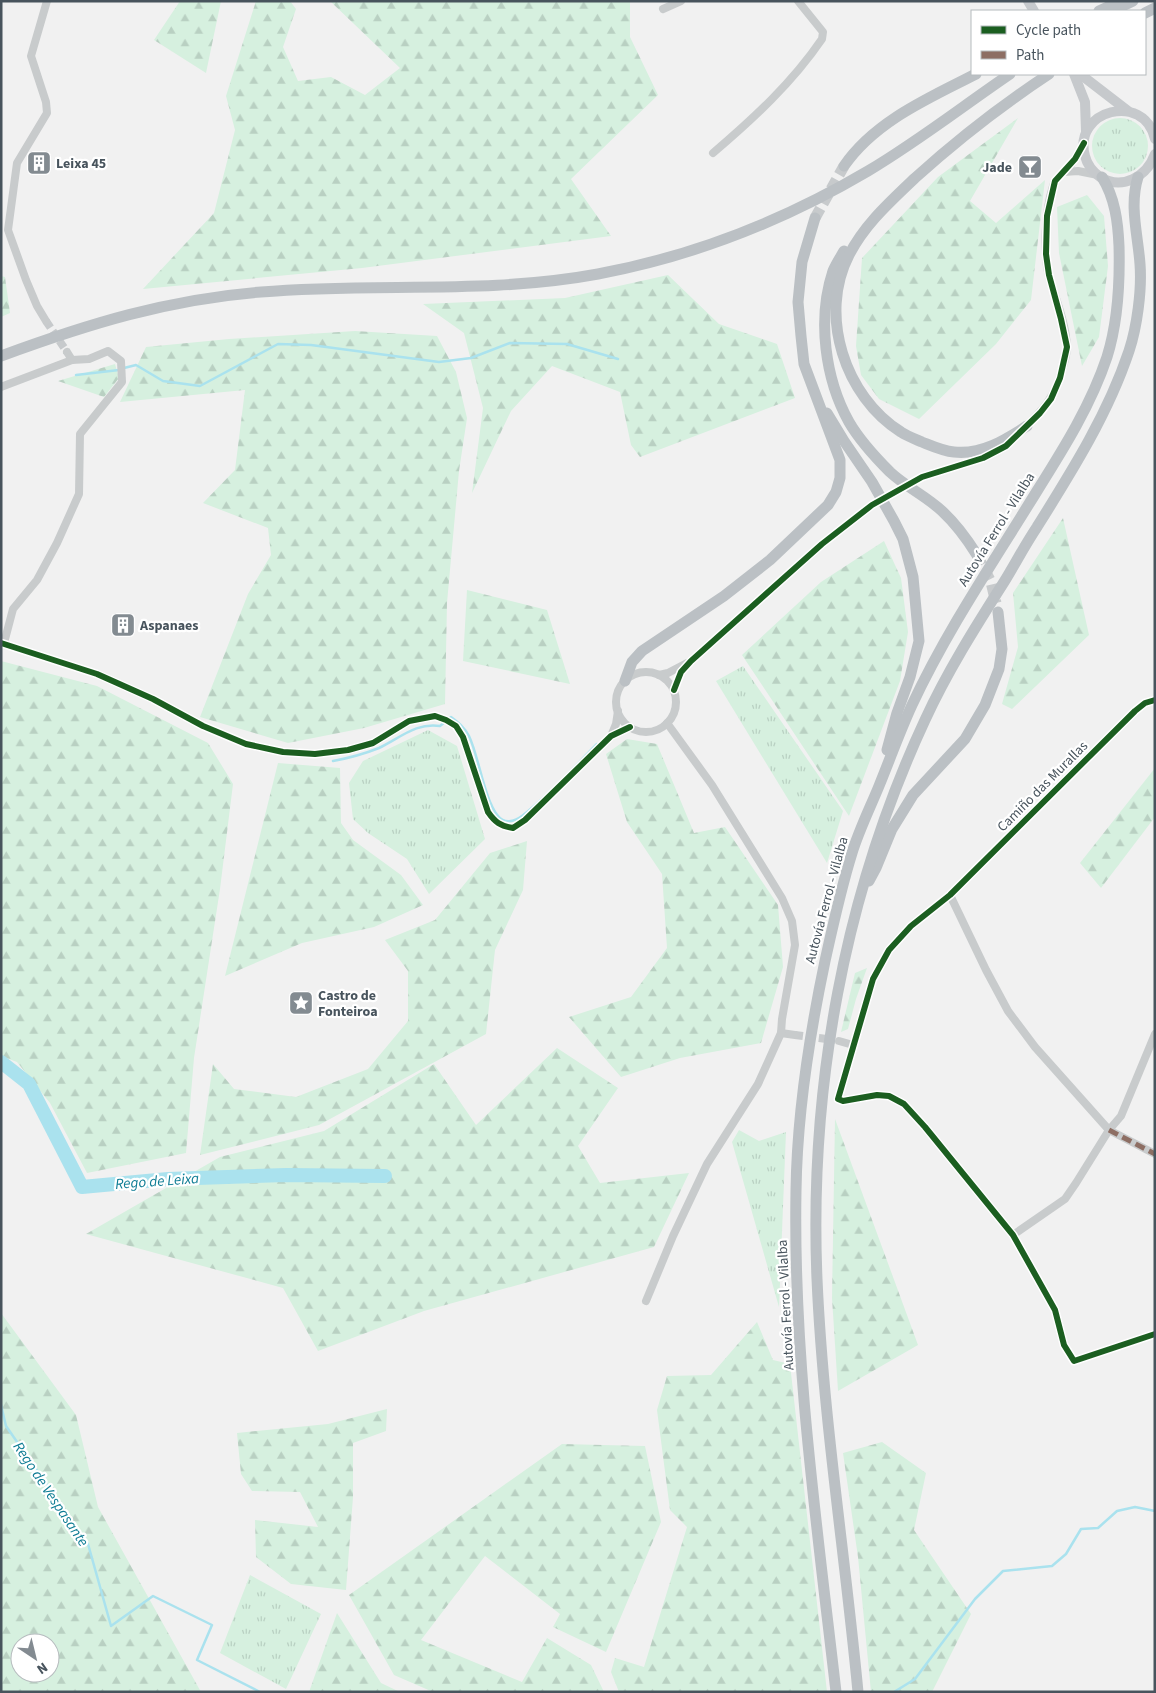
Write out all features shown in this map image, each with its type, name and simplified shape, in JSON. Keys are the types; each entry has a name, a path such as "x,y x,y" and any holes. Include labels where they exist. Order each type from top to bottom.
{"highway":[{"path":"1101,10 1121,1"},
{"path":"1115,10 1133,1"},
{"path":"844,166 851,156 882,127 908,110 974,75"},
{"path":"1,356 108,319 199,299 304,289 508,286 598,274 668,258 756,228 831,192 896,153 1009,75"},
{"path":"977,555 966,537 952,521 926,498 892,473 865,446 849,423 840,403 828,360 825,338 825,315 828,293 834,270 855,231 890,194 951,146 1048,75"},
{"path":"951,146 874,218 848,256 841,275 837,302 837,325 844,357 856,385 883,418 901,433 934,447 954,452 987,448 1027,426"},
{"path":"858,1692 824,1379 817,1274 821,1116 828,1054 835,1039 835,1000 860,895 900,775 927,716 987,608 1071,474 1100,421 1131,347 1138,307 1141,268 1133,201 1141,175"},
{"name":"Autovía Ferrol - Vilalba","path":"836,1692 811,1466 799,1325 796,1188 800,1108 808,1050 832,931 853,849 912,705 941,649 1055,462 1091,398 1108,353 1116,313 1120,264 1114,204 1100,176"},
{"path":"625,681 632,662 642,651 732,590 770,560 828,506 836,492 840,478 840,460 804,364 798,302 802,262 815,218"},
{"path":"810,381 844,441 872,482 894,521 903,539 913,577 919,641 872,802"},
{"path":"860,895 876,868 892,829 913,795 965,738 985,705 998,669 1002,649 998,612"}],"main road":[{"path":"1074,75 1085,102 1087,161 1100,176 1110,181 1120,182 1155,172"},
{"path":"1081,75 1128,111 1144,119 1150,126 1155,139"},
{"path":"1085,138 1091,124 1099,117 1108,112 1128,111"},
{"path":"1141,175 1151,164 1155,154"}],"street":[{"path":"46,321 37,306 26,280 8,230 17,163 47,113 46,102 31,56 47,1"},
{"path":"664,10 681,1"},
{"path":"713,153 750,123 822,40 823,32 798,1"},
{"path":"674,690 681,672 691,661 822,544 872,505 922,477 984,458 1006,446 1040,413 1051,399 1060,378 1067,347 1049,275 1046,254 1047,216 1055,181 1075,159 1085,138"},
{"path":"1064,172 1078,172 1100,176"},
{"path":"1,387 72,360 89,359 108,351 121,361 122,382 80,434 79,494 57,543 37,580 13,609 3,643 97,674 153,699 203,726 246,744 283,752 315,754 348,750 373,743 409,721 434,716 446,720 456,726 463,737 488,812 494,821 504,827 512,828 525,820 611,736 630,727"},
{"path":"67,352 72,360"},
{"path":"659,675 668,673 691,661"},
{"path":"641,672 659,675 668,681 674,690 676,708 673,716 659,729 650,732 639,731 630,727 618,712 616,704 618,692 625,681 641,672"},
{"name":"Camiño das Murallas","path":"1013,1236 925,1127 904,1104 889,1096 877,1095 843,1101 838,1099 873,980 889,950 911,926 950,894 1135,712 1145,703 1155,700"},
{"path":"611,736 618,712"},
{"path":"646,1301 672,1236 708,1164 758,1084 781,1033 795,945 792,921 782,898 712,785 667,723"},
{"path":"950,894 986,970 1008,1011 1035,1047 1109,1130 1155,1154"},
{"path":"781,1033 795,1035"},
{"path":"1155,1034 1121,1116 1109,1130 1065,1199 1013,1236 1055,1310 1064,1345 1074,1361 1155,1334"},
{"path":"835,1039 853,1045"}],"green space":[{"path":"180,1 221,1 206,73 154,40"},
{"path":"256,1 290,1 296,9 283,47 298,81 331,77 365,95 400,68 330,1 630,1 630,37 658,95 571,179 611,236 362,268 143,289 214,213 235,130 226,96"},
{"path":"1018,118 970,201 996,223 1045,180 1031,300 996,344 919,419 879,399 861,375 856,346 862,258 938,177"},
{"path":"1120,118 1131,120 1140,126 1146,135 1148,146 1146,157 1140,166 1131,172 1120,174 1109,172 1100,166 1094,157 1092,146 1094,135 1100,126 1109,120"},
{"path":"1087,195 1104,216 1108,266 1099,337 1082,366 1059,253 1057,207"},
{"path":"668,275 719,324 777,344 795,398 640,457 631,445 620,392 552,366 511,411 472,493 483,408 464,333 423,304 565,298"},
{"path":"1,276 5,277 10,313 1,317"},
{"path":"355,331 437,336 456,372 467,418 459,471 447,603 445,704 364,728 288,743 200,717 248,594 271,555 268,528 203,503 235,470 245,390 120,402 146,347 229,339"},
{"path":"115,364 119,378 104,397 58,381"},
{"path":"1063,518 1089,635 1012,709 1002,704 1018,647 1013,593"},
{"path":"884,541 901,578 908,632 900,681 849,816 742,655 821,582"},
{"path":"467,590 547,610 570,684 463,661"},
{"path":"1,661 97,686 208,743 233,784 220,889 194,1058 186,1153 87,1173 50,1103 17,1062 1,1056"},
{"path":"743,666 843,811 827,863 716,681"},
{"path":"428,730 457,746 485,839 429,894 407,859 368,833 353,819 349,783 363,761"},
{"path":"627,739 657,744 694,833 725,827 778,905 783,967 761,1043 680,1058 621,1077 569,1017 631,997 667,948 662,874 627,822 606,754"},
{"path":"278,763 340,768 341,823 353,840 401,875 423,905 374,927 302,943 225,976"},
{"path":"1155,768 1155,817 1101,888 1080,863"},
{"path":"527,841 523,890 495,950 486,1034 319,1125 200,1155 213,1064 234,1089 296,1097 368,1069 408,1021 408,971 385,940 435,920 490,853"},
{"path":"867,968 848,1029 841,1032 855,973"},
{"path":"557,1048 618,1088 578,1146 600,1183 689,1173 654,1247 424,1311 318,1351 283,1288 86,1234 220,1157 324,1131 434,1064 476,1125"},
{"path":"835,1119 918,1345 838,1391 832,1298"},
{"path":"739,1130 759,1141 786,1132 779,1307 732,1142"},
{"path":"1,1313 76,1415 98,1507 201,1692 1,1692"},
{"path":"757,1322 773,1360 790,1364 827,1692 619,1692 611,1672 615,1658 644,1667 687,1527 670,1510 657,1410 667,1376 711,1375"},
{"path":"387,1409 386,1431 353,1443 353,1497 346,1590 291,1584 256,1557 255,1520 318,1527 300,1492 252,1491 241,1474 237,1433 328,1424"},
{"path":"882,1442 926,1473 914,1530 971,1614 932,1692 871,1692 858,1557 843,1453"},
{"path":"562,1444 645,1446 661,1522 606,1652 553,1627 560,1614 485,1556 421,1640 522,1682 547,1638 591,1665 604,1692 433,1692 394,1675 349,1595"},
{"path":"250,1575 321,1614 286,1689 220,1653"},
{"path":"337,1613 381,1683 400,1692 309,1692"}],"waterway":[{"path":"124,368 136,365 163,381 200,386 278,344 311,345 439,362 471,358 510,343 567,344 618,359"},
{"path":"76,375 119,370"},
{"path":"333,761 379,748 424,726 440,726 451,717 461,725 469,736 493,809 500,819 509,821 516,820 541,800 597,744"},
{"name":"Rego de Leixa","path":"1,1062 29,1084 82,1187 168,1179 286,1175 385,1176"},
{"name":"Rego de Vespasante","path":"1,1405 6,1426 88,1544 111,1626 153,1596 212,1625 197,1660 260,1692"},
{"path":"894,1692 915,1679 975,1599 1003,1571 1052,1566 1066,1554 1081,1529 1098,1528 1117,1511 1135,1507 1155,1511"}],"tunnel":[{"path":"815,218 844,166"},
{"path":"46,321 67,352"},
{"path":"977,555 991,582 996,603"},
{"path":"795,1035 835,1040"}],"marked path":[{"path":"1109,1130 1155,1154"}],"cycle path":[{"path":"674,690 681,672 691,661 822,544 872,505 922,477 983,458 1006,446 1040,413 1051,399 1060,378 1067,347 1049,275 1046,254 1047,216 1055,181 1075,159 1084,143"},
{"path":"1,643 97,674 153,699 203,726 246,744 283,752 315,754 348,750 373,743 409,721 435,716 456,726 463,737 488,812 498,823 513,828 525,820 611,736 630,727"},
{"path":"1155,700 1145,703 1135,711 950,895 911,926 889,950 873,979 838,1099 843,1101 877,1095 889,1096 904,1104 925,1127 1013,1235 1055,1310 1064,1345 1074,1361 1155,1334"}],"place":[{"name":"Leixa 45","path":"39,163"},
{"name":"Jade","path":"1030,167"},
{"name":"Aspanaes","path":"123,625"},
{"name":"Castro de Fonteiroa","path":"301,1003"}]}
